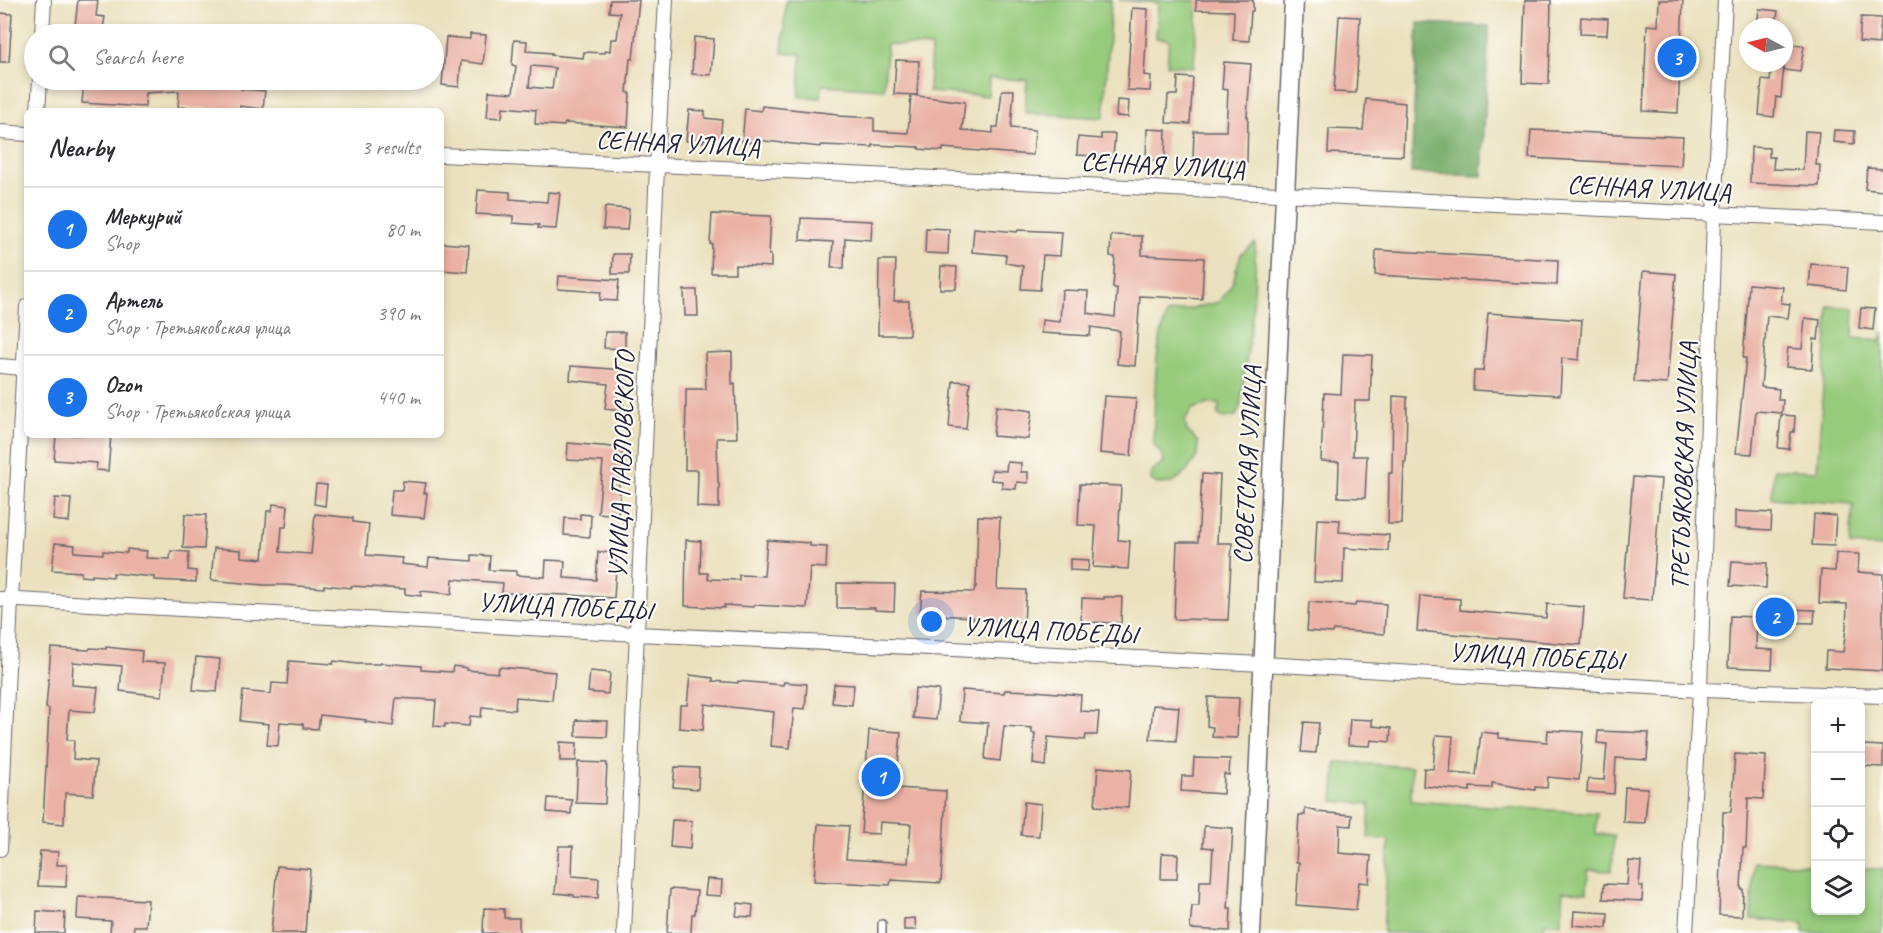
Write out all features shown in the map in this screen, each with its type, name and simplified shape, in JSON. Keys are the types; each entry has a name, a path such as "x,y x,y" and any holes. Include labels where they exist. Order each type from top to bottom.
{"street":[{"path":"43,24 44,0"},
{"name":"УЛИЦА ПАВЛОВСКОГО","path":"624,933 666,0"},
{"name":"СОВЕТСКАЯ УЛИЦА","path":"1251,933 1294,0"},
{"name":"ТРЕТЬЯКОВСКАЯ УЛИЦА","path":"1686,933 1700,690 1714,215 1725,0"},
{"path":"39,108 40,90"},
{"path":"0,132 24,134"},
{"name":"СЕННАЯ УЛИЦА","path":"444,155 1883,222"},
{"path":"0,849 5,599 24,352"},
{"path":"0,366 23,368"},
{"name":"УЛИЦА ПОБЕДЫ","path":"5,599 638,634 1263,664 1700,690 1883,696"}],"lane":[{"path":"882,924 882,933"}],"green space":[{"path":"786,0 1111,0 1104,118 1025,113 1027,80 989,78 988,96 929,92 931,47 887,44 884,89 822,85 821,98 799,97 801,54 782,53"},
{"path":"1119,0 1198,0 1194,67 1167,65 1169,39 1156,38 1158,3"},
{"path":"1418,23 1489,26 1482,176 1411,173"},
{"path":"1255,243 1253,305 1240,407 1236,416 1224,418 1218,415 1219,404 1209,404 1192,409 1185,421 1187,431 1198,442 1197,456 1187,471 1173,483 1157,484 1150,479 1153,470 1164,463 1162,455 1153,443 1159,346 1167,314 1219,302 1232,284 1241,254"},
{"path":"1829,306 1854,308 1853,338 1882,340 1883,332 1883,547 1850,545 1853,504 1772,498 1774,469 1817,471"},
{"path":"1336,762 1412,767 1411,801 1597,813 1596,834 1614,835 1612,871 1588,870 1587,892 1563,891 1561,924 1544,923 1544,933 1383,933 1389,840 1368,838 1370,804 1333,801"},
{"path":"1754,862 1811,865 1811,915 1865,915 1865,868 1883,869 1883,933 1803,933 1803,923 1751,919"}],"building":[{"path":"78,0 98,0 96,16 105,17 104,24 75,24"},
{"path":"610,0 639,0 627,92 630,93 628,127 565,123 564,126 535,124 536,110 503,107 502,118 487,117 489,91 513,93 516,66 512,65 514,40 527,41 526,51 552,53 551,55 583,58 584,52 605,53 605,50 610,51 611,39 617,39 620,13 609,12","holes":["531,66 555,68 552,89 529,87"]},
{"path":"1196,0 1253,0 1249,41 1233,40 1234,11 1196,10"},
{"path":"1525,0 1551,0 1549,84 1522,83"},
{"path":"1659,0 1683,0 1678,113 1643,111 1647,25 1658,26"},
{"path":"1132,8 1148,9 1144,75 1151,76 1150,91 1127,90"},
{"path":"1759,9 1778,11 1777,18 1758,18"},
{"path":"0,13 12,14 9,62 0,62"},
{"path":"1339,16 1360,17 1356,93 1334,92"},
{"path":"1581,17 1608,19 1607,35 1580,34"},
{"path":"1861,17 1881,18 1879,44 1859,42"},
{"path":"470,34 486,35 483,64 461,61 459,87 444,85 446,37 470,39"},
{"path":"694,37 714,39 711,75 692,74"},
{"path":"1793,45 1804,46 1800,72 1793,71"},
{"path":"896,60 919,61 917,95 894,94"},
{"path":"1224,62 1251,64 1247,116 1247,162 1193,160 1194,131 1226,131 1228,90 1222,89"},
{"path":"1771,72 1783,72 1781,98 1776,97 1774,117 1759,115 1762,80 1770,81"},
{"path":"1178,77 1193,78 1190,124 1166,123 1168,95 1177,95"},
{"path":"83,90 265,91 263,108 178,107 179,91 146,93 145,107 82,103"},
{"path":"1002,90 1014,90 1011,128 1035,130 1033,155 943,148 943,151 919,149 919,147 821,145 821,147 755,140 755,143 742,142 745,109 761,111 762,106 838,114 838,116 874,118 874,131 908,133 911,95 965,102 962,130 993,133 993,127 998,127"},
{"path":"1366,99 1405,103 1403,156 1328,153 1329,129 1363,130"},
{"path":"1117,100 1129,101 1128,117 1116,116"},
{"path":"689,110 705,111 705,118 722,120 720,141 703,139 703,142 686,141"},
{"path":"1147,129 1166,130 1165,160 1146,160"},
{"path":"1531,130 1683,137 1681,166 1529,158"},
{"path":"1834,130 1855,131 1854,144 1833,142"},
{"path":"1805,131 1819,132 1816,165 1820,165 1819,186 1750,183 1751,147 1769,148 1769,157 1774,157 1773,169 1803,170"},
{"path":"1101,134 1115,134 1113,157 1077,155 1078,137 1101,139"},
{"path":"1867,168 1883,169 1883,191 1865,189"},
{"path":"478,190 510,192 510,199 547,202 548,192 560,193 556,229 513,223 513,216 476,214"},
{"path":"605,207 629,209 627,230 603,229"},
{"path":"712,214 771,216 769,255 771,255 771,267 735,265 735,273 711,273"},
{"path":"801,218 872,221 871,240 845,238 844,268 831,268 833,242 800,240"},
{"path":"926,228 949,229 948,254 925,253"},
{"path":"974,228 1017,232 1018,230 1062,232 1060,256 1043,255 1040,290 1021,289 1023,266 1005,263 1006,255 972,252"},
{"path":"1111,235 1142,236 1142,255 1204,258 1202,299 1140,296 1135,366 1117,364 1120,331 1091,327 1090,336 1041,333 1042,320 1060,322 1062,290 1088,291 1087,313 1115,317 1117,288 1113,288 1115,257 1110,256"},
{"path":"444,243 469,245 467,272 444,270"},
{"path":"1376,250 1558,260 1557,285 1375,275"},
{"path":"613,254 630,254 629,274 612,274"},
{"path":"879,260 896,260 894,301 909,301 909,335 878,335"},
{"path":"1811,264 1848,267 1846,290 1809,286"},
{"path":"941,266 957,267 956,289 940,289"},
{"path":"1643,271 1676,274 1667,384 1634,382"},
{"path":"559,276 619,280 617,301 600,300 601,292 558,289"},
{"path":"1749,284 1783,287 1781,303 1790,304 1788,318 1767,316 1761,387 1779,389 1778,400 1783,400 1782,413 1756,411 1752,454 1736,453 1746,358 1743,358"},
{"path":"684,290 697,290 698,316 685,316"},
{"path":"1861,308 1875,309 1873,330 1859,328"},
{"path":"1488,313 1582,320 1579,360 1562,358 1560,395 1473,390 1474,371 1483,371"},
{"path":"1805,318 1820,320 1818,340 1814,339 1812,369 1786,367 1788,348 1802,349"},
{"path":"605,332 625,332 625,349 604,348"},
{"path":"732,352 732,384 735,383 737,438 717,438 719,508 697,507 698,470 685,470 686,389 706,389 705,353"},
{"path":"1343,354 1372,355 1370,401 1355,401 1353,456 1367,456 1365,498 1338,497 1339,462 1321,461 1324,393 1341,394"},
{"path":"571,366 625,370 623,411 605,409 608,384 570,380"},
{"path":"953,381 970,382 966,429 949,427"},
{"path":"1104,396 1136,398 1131,456 1100,453"},
{"path":"1393,396 1407,397 1402,524 1388,524 1389,473 1392,473"},
{"path":"996,406 1032,411 1028,439 993,436"},
{"path":"1781,415 1795,416 1794,432 1791,432 1789,449 1778,448"},
{"path":"56,438 111,438 108,471 96,470 97,463 54,460"},
{"path":"568,443 623,448 618,515 598,513 603,462 567,460"},
{"path":"1007,462 1021,463 1021,472 1028,472 1028,483 1017,482 1016,489 1002,488 1002,481 991,480 992,470 1006,471"},
{"path":"1202,474 1220,475 1217,543 1232,543 1228,620 1174,619 1177,542 1198,542"},
{"path":"1633,477 1661,479 1652,600 1623,598"},
{"path":"403,481 426,483 424,518 390,515 392,490 402,490"},
{"path":"316,484 327,485 325,506 314,504"},
{"path":"1080,484 1121,486 1118,540 1130,541 1128,569 1093,567 1096,526 1078,525"},
{"path":"55,498 71,499 69,522 53,520"},
{"path":"273,504 288,506 286,527 282,527 280,552 311,554 315,514 353,518 353,522 369,524 366,555 402,558 401,564 428,567 429,558 472,561 472,555 490,556 489,570 516,571 516,575 545,577 546,560 565,561 564,578 596,580 598,552 617,553 614,598 502,593 503,583 453,579 452,594 421,591 421,596 405,594 405,589 324,585 324,588 211,580 214,548 241,550 241,557 263,559 267,511 272,511"},
{"path":"1735,511 1772,513 1771,530 1735,528"},
{"path":"185,514 206,515 204,549 183,548"},
{"path":"580,514 591,515 590,537 564,535 565,518 580,519"},
{"path":"1814,514 1836,516 1834,546 1812,545"},
{"path":"978,516 1000,517 997,589 1026,590 1024,622 920,614 922,591 974,592"},
{"path":"1317,519 1340,520 1339,532 1389,535 1388,551 1344,548 1343,583 1314,582"},
{"path":"686,540 701,541 700,573 708,573 708,579 739,580 739,575 764,576 767,540 810,543 810,546 827,547 826,568 810,567 807,608 754,605 754,607 724,605 724,608 685,606"},
{"path":"55,543 75,545 74,552 103,554 103,551 127,553 127,549 147,551 146,558 170,559 171,551 189,552 188,570 196,571 196,582 154,580 154,577 113,573 113,577 92,575 92,577 81,576 81,572 52,570"},
{"path":"1836,553 1859,554 1858,572 1883,574 1883,671 1825,668 1826,651 1843,652 1846,628 1847,604 1819,603 1821,570 1835,571"},
{"path":"1070,559 1089,560 1088,571 1070,570"},
{"path":"1732,561 1767,563 1766,588 1730,586"},
{"path":"837,583 895,584 894,611 875,610 875,608 837,608"},
{"path":"1420,596 1460,599 1460,610 1546,618 1547,604 1584,607 1581,645 1417,631"},
{"path":"1104,597 1122,597 1121,623 1081,622 1082,598 1104,599"},
{"path":"1309,602 1355,606 1356,602 1386,604 1384,634 1333,630 1332,633 1307,631"},
{"path":"1781,609 1815,610 1814,623 1780,622"},
{"path":"1730,616 1757,617 1756,649 1773,650 1772,669 1728,667"},
{"path":"106,647 142,651 141,662 165,663 162,696 120,691 122,666 73,662 72,685 98,687 95,712 69,710 67,740 74,740 73,759 96,761 93,795 65,793 64,824 43,822 49,709 46,708 51,648 89,650 90,648 106,649"},
{"path":"196,657 220,659 217,692 193,690"},
{"path":"289,661 333,664 334,661 357,664 381,663 421,666 421,670 452,672 453,666 467,668 467,670 498,673 499,667 555,672 552,700 516,697 515,710 482,707 481,717 470,716 469,726 445,724 445,727 434,726 436,700 396,698 393,726 365,722 366,720 320,715 318,729 303,728 303,724 280,722 278,746 267,745 269,724 240,721 243,691 271,694 272,683 287,684"},
{"path":"590,671 610,673 608,694 588,692"},
{"path":"690,675 713,678 713,681 738,683 738,681 783,685 784,682 807,684 805,709 794,708 790,748 771,746 774,712 705,704 703,730 679,728 680,705 687,705"},
{"path":"834,684 854,685 852,705 832,703"},
{"path":"915,688 939,690 936,720 913,718"},
{"path":"962,690 1004,693 1005,690 1034,691 1081,695 1080,711 1099,712 1097,735 1086,735 1085,740 1048,737 1046,766 1033,764 1035,733 1032,733 1032,728 1004,726 1000,761 985,759 988,723 960,721"},
{"path":"1208,697 1239,698 1237,738 1212,737 1213,727 1207,726"},
{"path":"1153,705 1179,707 1176,741 1150,739"},
{"path":"1350,719 1372,720 1372,726 1391,728 1390,742 1371,740 1370,746 1348,745"},
{"path":"576,720 608,721 607,737 576,736"},
{"path":"1304,722 1319,723 1316,753 1301,752"},
{"path":"869,730 901,732 896,788 946,791 941,883 891,880 890,885 814,881 818,824 849,826 846,859 908,863 911,824 880,822 879,834 861,833"},
{"path":"1548,730 1583,732 1579,780 1548,777 1547,788 1535,787 1535,790 1492,783 1492,788 1470,787 1470,791 1423,786 1424,768 1433,769 1436,735 1453,736 1450,773 1476,775 1481,732 1499,734 1499,738 1547,742"},
{"path":"1598,731 1649,733 1647,760 1616,758 1614,794 1587,792 1588,779 1604,780 1607,744 1597,743"},
{"path":"560,742 577,743 576,761 560,761"},
{"path":"1865,745 1883,746 1883,767 1865,766"},
{"path":"1735,754 1766,756 1763,799 1748,798 1746,848 1743,848 1742,916 1719,915 1723,812 1731,812"},
{"path":"1194,758 1230,759 1229,775 1224,774 1223,794 1181,791 1182,776 1193,776"},
{"path":"578,762 607,763 605,804 576,803"},
{"path":"675,767 699,768 698,789 673,787"},
{"path":"1098,767 1131,770 1128,808 1095,806"},
{"path":"1625,787 1648,788 1645,823 1623,822"},
{"path":"548,798 572,800 571,814 547,812"},
{"path":"1024,802 1041,804 1039,836 1021,835"},
{"path":"1305,809 1352,815 1351,826 1340,825 1339,853 1371,856 1369,883 1359,882 1356,910 1296,905 1299,815 1305,815"},
{"path":"672,820 692,821 690,849 670,847"},
{"path":"1204,826 1233,828 1228,908 1231,908 1230,931 1190,929 1192,906 1199,906 1200,881 1211,881 1213,848 1203,847"},
{"path":"559,846 573,846 572,876 599,878 598,898 555,893"},
{"path":"40,851 58,852 57,865 67,865 66,887 38,886"},
{"path":"1162,853 1178,854 1177,879 1161,879"},
{"path":"1629,861 1641,862 1639,886 1643,886 1642,901 1603,899 1604,884 1627,885"},
{"path":"277,866 310,869 305,933 271,933"},
{"path":"707,879 722,880 721,896 705,895"},
{"path":"670,889 697,891 691,933 667,933"},
{"path":"78,897 148,900 146,926 134,926 133,933 110,933 111,921 77,919"},
{"path":"738,903 753,905 752,917 736,916"},
{"path":"484,908 504,909 504,918 519,918 519,933 483,933"},
{"path":"37,911 65,913 64,933 36,933"},
{"path":"1574,911 1608,913 1607,928 1573,925"},
{"path":"915,918 916,930 904,930 904,919"}],"place":[{"name":"Ozon","path":"1677,58"},
{"name":"Артель","path":"1775,617"},
{"name":"Меркурий","path":"881,777"}]}
